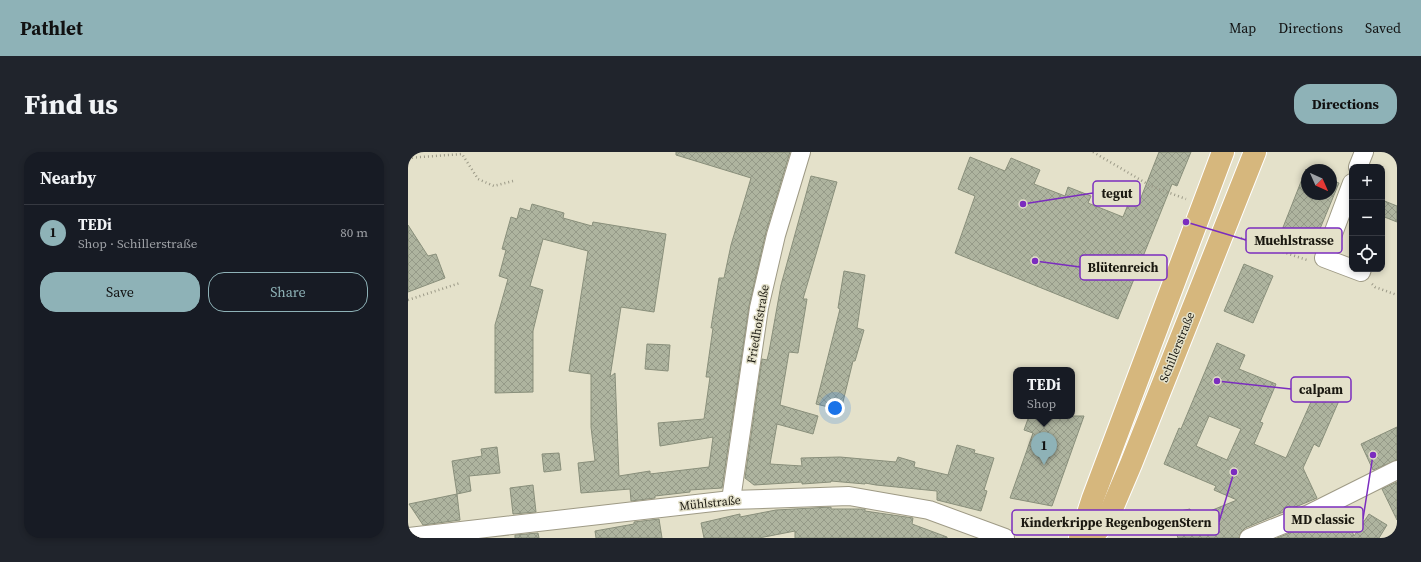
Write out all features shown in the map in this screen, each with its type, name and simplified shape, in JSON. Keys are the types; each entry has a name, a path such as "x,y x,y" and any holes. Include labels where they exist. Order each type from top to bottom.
{"main road":[{"name":"Schillerstraße","path":"1080,538 1093,498 1224,152"},
{"name":"Schillerstraße","path":"1092,538 1108,518 1255,152"}],"street":[{"name":"Friedhofstraße","path":"731,500 759,308 776,235 800,152"},
{"path":"1359,164 1364,152"},
{"path":"1349,200 1346,218 1324,258 1349,267"},
{"path":"1249,538 1309,514 1397,470"},
{"name":"Mühlstraße","path":"409,536 731,500 849,496 929,510 1005,538"}],"path":[{"path":"1093,152 1151,186 1172,194"},
{"path":"408,158 462,154 478,179 494,186 513,181"},
{"path":"1223,234 1236,236 1307,260 1324,258"},
{"path":"1362,272 1375,287 1397,295"},
{"path":"408,300 460,283"}],"building":[{"path":"676,152 790,152 766,232 749,306 722,488 690,490 690,492 655,496 655,498 631,501 630,489 581,493 578,463 595,461 591,427 591,374 569,371 588,251 543,239 530,286 543,290 533,331 533,392 495,393 495,325 508,279 499,276 506,250 502,249 511,217 517,219 520,208 530,211 532,204 564,213 563,218 592,226 593,222 666,234 654,312 621,307 610,377 615,373 619,476 650,471 650,474 709,467 713,437 660,446 658,423 704,419 710,377 706,377 713,328 711,328 719,278 724,278 731,245 751,178 676,155"},
{"path":"1159,152 1191,152 1177,186 1172,184 1118,319 955,253 975,196 958,189 970,157 1005,171 1011,158 1040,170 1034,184 1065,196 1068,187 1091,196 1088,203 1123,217 1131,197 1140,200"},
{"path":"811,176 837,182 803,299 807,299 798,353 789,352 780,405 818,416 813,434 777,424 770,464 802,466 801,458 840,457 896,462 898,457 915,462 914,467 948,475 957,445 975,450 974,453 994,458 984,490 987,491 981,511 937,500 937,491 865,483 831,481 802,484 802,482 754,485 745,478 762,359 767,360 781,285"},
{"path":"1301,182 1301,200 1332,200 1312,248 1280,235"},
{"path":"1385,201 1397,206 1397,222 1385,217"},
{"path":"408,225 428,256 436,254 445,278 408,292"},
{"path":"1244,264 1273,276 1253,323 1224,311"},
{"path":"844,271 865,275 857,328 864,330 855,361 853,361 841,410 816,404 840,309 838,308"},
{"path":"1217,343 1245,355 1239,369 1276,384 1260,422 1263,423 1254,444 1286,458 1318,386 1341,396 1319,447 1314,444 1303,468 1317,498 1245,528 1241,532 1239,538 1178,538 1177,535 1170,535 1165,514 1190,509 1193,518 1237,500 1214,490 1216,486 1164,464 1179,428 1181,429","holes":["1209,416 1241,429 1227,460 1196,446"]},
{"path":"647,344 670,345 668,371 645,369"},
{"path":"1075,416 1084,416 1052,506 1010,498 1033,433 1024,430 1028,419 1075,419"},
{"path":"1397,427 1397,460 1373,470 1361,444"},
{"path":"497,447 500,473 469,476 471,491 457,494 452,461 482,456 481,449"},
{"path":"559,453 561,470 544,472 542,454"},
{"path":"1397,482 1397,520 1382,489"},
{"path":"533,485 536,512 513,514 510,488"},
{"path":"457,494 460,520 423,525 409,504"},
{"path":"831,507 831,509 865,509 865,511 913,518 912,524 947,538 795,538 795,531 759,538 704,538 701,523 740,514 740,517 776,510"},
{"path":"1343,509 1354,536 1369,514 1387,525 1379,538 1277,538 1313,524"},
{"path":"659,519 662,538 596,538 595,531 634,524 634,522"},
{"path":"538,533 539,538 515,538 515,535"}],"place":[{"name":"tegut","path":"1023,204"},
{"name":"Muehlstrasse","path":"1186,222"},
{"name":"Blütenreich","path":"1035,261"},
{"name":"calpam","path":"1217,381"},
{"name":"MD classic","path":"1373,455"},
{"name":"TEDi","path":"1044,465"},
{"name":"Kinderkrippe RegenbogenStern","path":"1234,472"}]}
